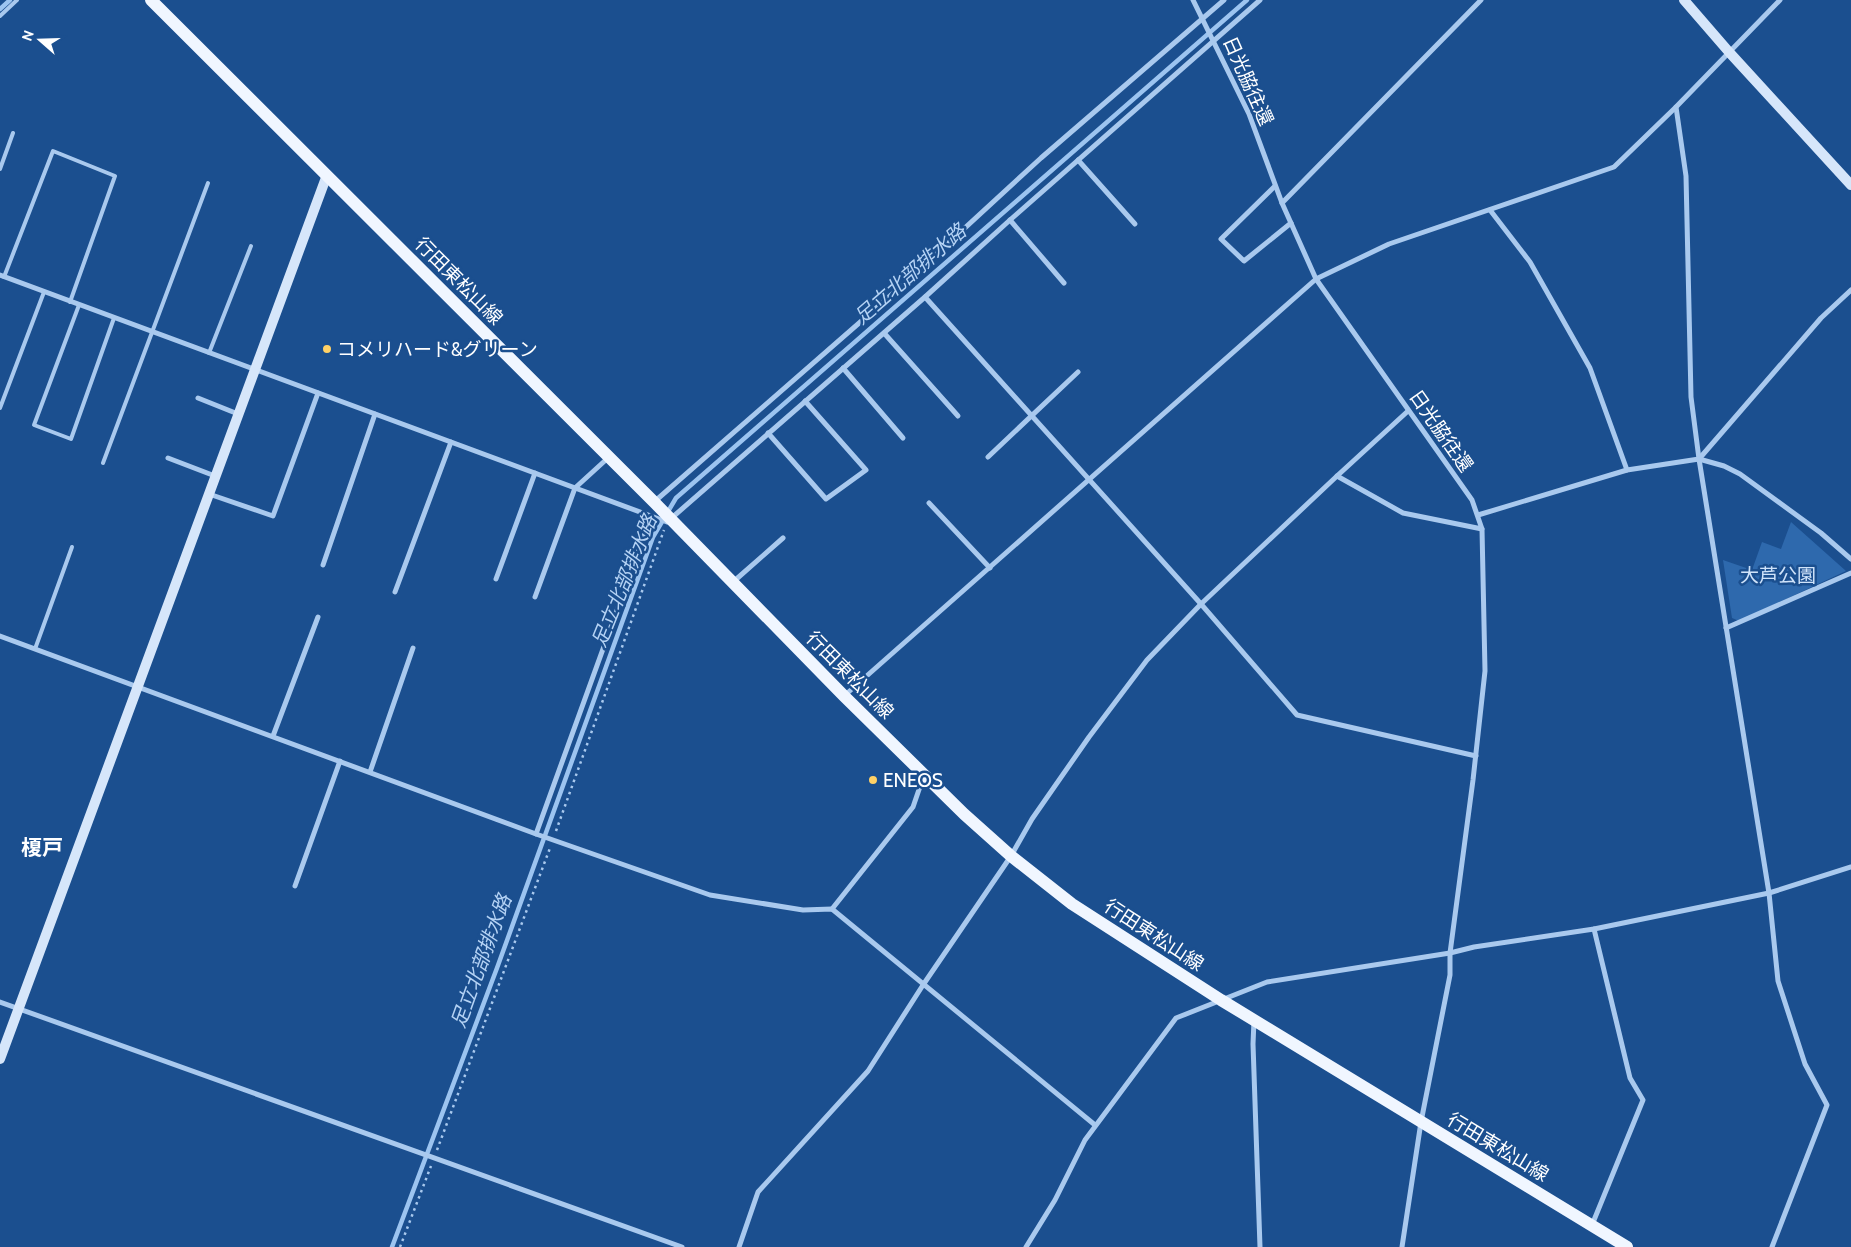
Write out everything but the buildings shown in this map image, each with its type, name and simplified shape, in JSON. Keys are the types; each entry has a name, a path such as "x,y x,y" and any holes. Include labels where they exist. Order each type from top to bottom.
{"main road":[{"name":"行田東松山線","path":"151,0 654,502 668,520 844,696 964,814 1011,856 1072,904 1221,1000 1626,1247"}],"street":[{"name":"日光脇往還","path":"1193,0 1249,114 1282,203 1316,279 1472,500 1482,529 1486,671 1450,954 1450,975 1421,1122 1402,1247"},
{"path":"654,502 905,283 1041,158 1224,0"},
{"path":"2,276 574,488 668,520 925,297 1260,0"},
{"path":"1282,203 1480,0"},
{"path":"1684,0 1729,52 1851,184"},
{"path":"844,696 1316,279 1389,244 1614,167 1676,108 1780,0"},
{"path":"1676,108 1686,176 1691,396 1699,459 1768,893 1778,981 1805,1064 1827,1105 1772,1247"},
{"path":"1078,160 1135,224"},
{"path":"0,1059 327,174"},
{"path":"1276,186 1221,239 1244,262 1291,224"},
{"path":"1490,210 1530,262 1590,368 1627,470"},
{"path":"1010,220 1064,283"},
{"path":"1699,459 1821,318 1851,290"},
{"path":"925,297 1201,604 1297,715 1476,756"},
{"path":"884,333 958,416"},
{"path":"843,368 903,438"},
{"path":"988,457 1078,372"},
{"path":"209,494 273,516 318,393"},
{"path":"198,398 238,414"},
{"path":"768,434 826,499 866,470 805,401"},
{"path":"738,1247 758,1192 868,1071 923,985 1011,856 1032,819 1147,660 1201,604 1336,476 1408,411"},
{"path":"323,565 375,414"},
{"path":"395,592 451,442"},
{"path":"168,458 215,476"},
{"path":"535,597 574,488 609,458"},
{"path":"1478,515 1627,470 1699,459 1724,466 1740,474 1821,533 1851,559"},
{"path":"496,579 535,473"},
{"path":"1336,476 1403,513 1482,529"},
{"path":"929,503 990,568"},
{"path":"536,834 645,533 644,513"},
{"path":"732,583 783,538"},
{"path":"1726,628 1851,573"},
{"path":"273,736 318,617"},
{"path":"0,636 536,834 710,895 803,910 832,909 1095,1125"},
{"path":"370,772 413,648"},
{"path":"295,886 340,761"},
{"path":"832,909 913,807 924,775"},
{"path":"1026,1247 1055,1200 1085,1140 1176,1018 1267,982 1450,954 1474,947 1594,929 1768,893 1851,868"},
{"path":"1592,1226 1643,1100 1630,1078 1594,929"},
{"path":"0,1002 682,1247"},
{"path":"1254,1020 1253,1044 1260,1247"}],"lane":[{"path":"0,16 17,0"},
{"path":"0,169 14,133"},
{"path":"2,276 53,151 115,176 70,302"},
{"path":"102,463 208,183"},
{"path":"209,353 251,246"},
{"path":"0,408 44,292"},
{"path":"79,305 34,425 71,439 114,318"},
{"path":"35,649 72,547"}],"path":[{"path":"400,1247 553,839 668,520"}],"green space":[{"name":"大芦公園","path":"1791,522 1846,571 1739,621 1732,618 1723,560 1752,570 1762,542 1781,549"}],"waterway":[{"path":"0,9 10,0"},
{"name":"足立北部排水路","path":"392,1247 497,968 653,537 676,498 1247,0"}],"place":[{"name":"コメリハード&グリーン","path":"327,349"},
{"name":"ENEOS","path":"873,780"}],"district":[{"name":"榎戸","path":"42,847"}]}
